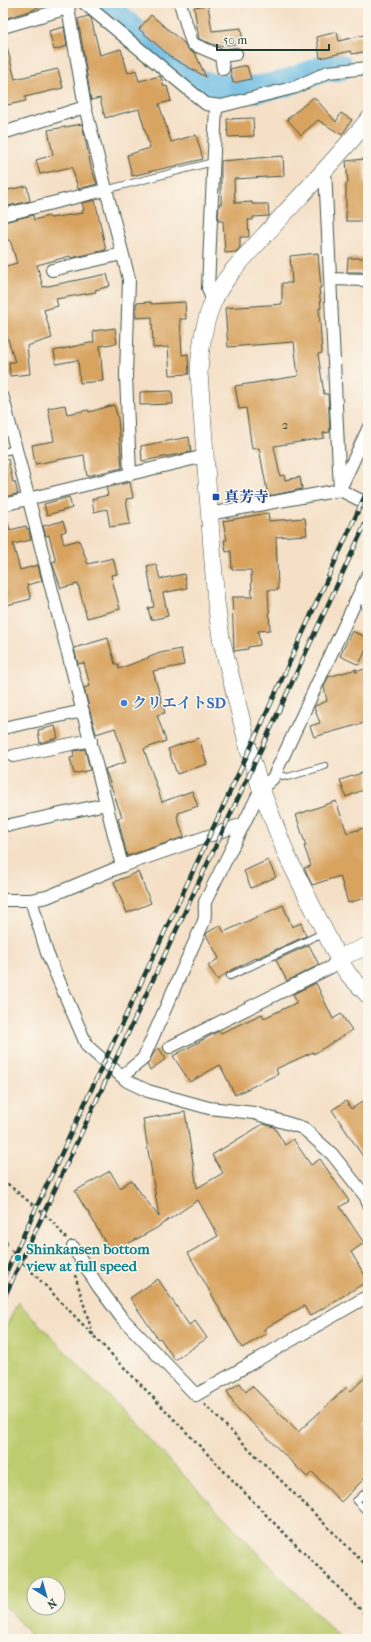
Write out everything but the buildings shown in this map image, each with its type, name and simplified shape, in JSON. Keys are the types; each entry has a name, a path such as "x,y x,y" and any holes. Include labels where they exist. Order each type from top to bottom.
{"street":[{"path":"88,4 206,104 221,106 296,87 328,72 368,68"},
{"path":"3,27 69,6 85,107 129,279 126,375 130,474"},
{"path":"179,10 193,44 221,56 236,54"},
{"path":"221,56 223,69"},
{"path":"213,302 208,288 216,106"},
{"path":"3,133 85,107"},
{"path":"368,120 325,170 240,263 221,287 206,320 200,346 199,373 216,602 221,638 248,746 261,789 287,856 324,933 348,974 368,995"},
{"path":"325,170 340,490"},
{"path":"3,215 105,190"},
{"path":"52,270 68,261 122,254"},
{"path":"330,279 368,280"},
{"path":"3,398 6,423 15,449 91,740 122,866"},
{"path":"340,490 368,429"},
{"path":"3,505 205,456"},
{"path":"209,514 340,490 368,504"},
{"path":"365,580 368,606"},
{"path":"122,1076 143,1059 204,921 206,914 204,906 205,902 261,789 274,778 365,580"},
{"path":"3,728 83,711"},
{"path":"13,756 91,740"},
{"path":"10,824 27,826 106,804"},
{"path":"3,900 31,900 47,897 122,866 243,824"},
{"path":"31,900 47,953 87,1046 127,1081 148,1091 209,1108 254,1113 303,1128 332,1154 366,1197 368,1203"},
{"path":"170,1047 266,1006 331,967 338,958 368,946"},
{"path":"73,1247 98,1286 121,1317 196,1395 368,1296"}],"lane":[{"path":"105,190 213,162"},
{"path":"3,452 15,449"},
{"path":"275,774 288,777 326,766"},
{"path":"230,976 324,933"},
{"path":"368,1490 356,1501 368,1513"}],"path":[{"path":"3,1181 51,1220 73,1247 75,1279 94,1337"},
{"path":"3,1243 271,1520 368,1617"},
{"path":"196,1395 368,1567"}],"green space":[{"path":"18,1302 341,1639 34,1639 3,1604 3,1334"}],"waterway":[{"path":"102,3 189,79 209,86 235,89 258,89 284,84 322,69 340,67"}],"railway":[{"path":"3,1279 262,723 368,489"},
{"path":"3,1300 368,518"}],"place":[{"name":"真芳寺","path":"216,497"},
{"name":"クリエイトSD","path":"124,703"},
{"name":"Shinkansen bottom view at full speed","path":"18,1258"}]}
